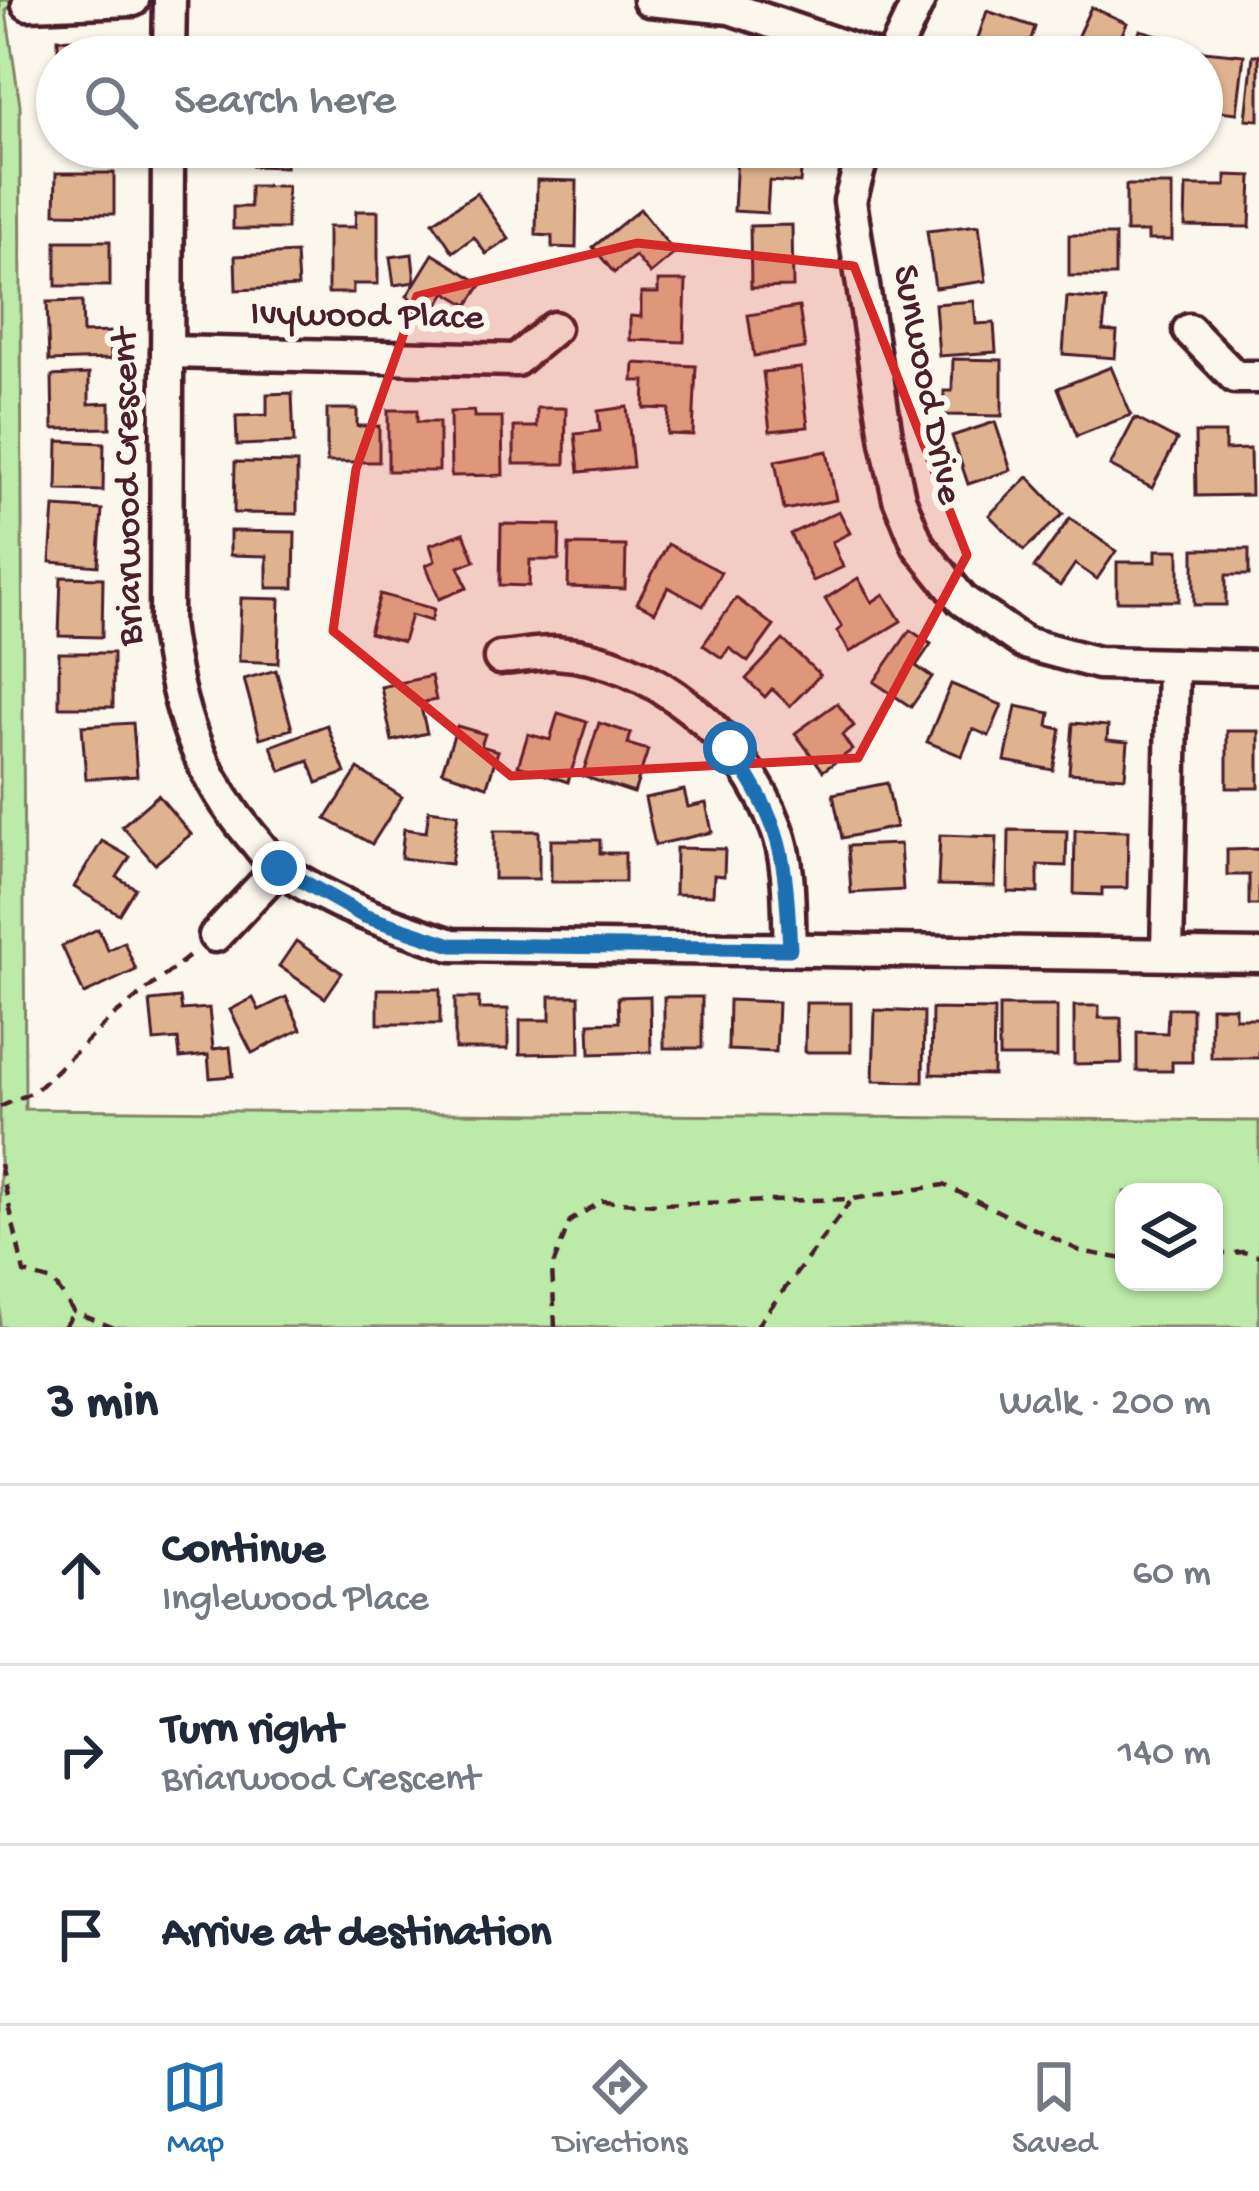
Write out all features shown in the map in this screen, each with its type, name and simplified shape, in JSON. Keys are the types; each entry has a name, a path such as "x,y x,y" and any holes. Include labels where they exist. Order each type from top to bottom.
{"street":[{"path":"28,4 133,0"},
{"path":"169,36 170,0"},
{"path":"649,0 730,8 812,36"},
{"path":"902,36 919,0"},
{"name":"Briarwood Crescent","path":"168,168 166,623 174,688 199,758 234,817 279,868 364,916 452,945 1259,956"},
{"name":"Sunwood Drive","path":"860,168 850,201 899,498 918,545 962,600 1024,643 1098,663 1259,667"},
{"name":"Ivywood Place","path":"166,352 516,360 554,328"},
{"path":"1189,330 1235,377 1259,377"},
{"path":"500,658 555,652 627,668 688,704 730,748 777,829 786,867 790,949"},
{"path":"1167,954 1173,665"},
{"path":"215,936 279,868"}],"path":[{"path":"0,1106 35,1090 111,1018 175,967"},
{"path":"0,1164 24,1273 53,1281 74,1312 112,1327"},
{"path":"555,1327 552,1268 570,1220 602,1201 852,1199 944,1185 1080,1251 1115,1257"},
{"path":"756,1327 852,1199"},
{"path":"1223,1254 1259,1256"},
{"path":"64,1327 74,1312"}],"highlighted area":[{"path":"637,243 854,266 967,555 858,758 511,776 333,631 356,469 417,296"}],"green space":[{"path":"0,0 14,0 6,11 20,105 25,1109 1259,1121 1259,1327 0,1327"}],"building":[{"path":"1091,7 1127,23 1121,36 1078,36"},
{"path":"987,11 1035,27 1032,36 979,36"},
{"path":"1223,53 1244,55 1237,113 1223,111"},
{"path":"1253,55 1259,55 1259,120 1246,119"},
{"path":"736,168 801,168 800,183 769,181 767,213 734,211"},
{"path":"56,173 114,173 114,214 55,213"},
{"path":"1226,175 1252,176 1250,227 1185,226 1186,186 1226,186"},
{"path":"537,180 577,181 576,248 552,247 552,236 536,235"},
{"path":"1126,185 1172,185 1172,240 1148,240 1148,232 1126,232"},
{"path":"250,186 287,186 287,229 233,229 233,207 250,207"},
{"path":"477,193 509,239 486,254 474,237 453,252 433,222"},
{"path":"640,209 675,253 650,274 635,256 614,273 593,247"},
{"path":"356,211 378,211 378,284 353,284 353,293 328,293 328,227 355,227"},
{"path":"792,225 793,287 751,288 750,226"},
{"path":"979,225 986,281 935,288 927,231"},
{"path":"1069,235 1115,235 1115,276 1069,276"},
{"path":"56,241 110,241 110,286 56,286"},
{"path":"296,253 298,287 236,290 235,256"},
{"path":"412,254 415,282 394,285 390,257"},
{"path":"433,254 482,284 468,305 446,292 433,313 407,296"},
{"path":"658,281 686,281 684,342 630,340 630,316 641,317 641,293 658,293"},
{"path":"1067,297 1106,300 1103,331 1117,332 1115,358 1063,354"},
{"path":"82,301 83,333 110,332 111,359 49,361 47,302"},
{"path":"974,301 976,324 994,323 996,352 939,356 935,304"},
{"path":"799,307 805,348 754,356 748,315"},
{"path":"953,359 1002,360 1002,416 944,415 944,391 952,391"},
{"path":"634,363 696,366 693,435 667,434 669,409 644,408 645,381 633,381"},
{"path":"1111,367 1131,415 1077,436 1058,388"},
{"path":"801,368 808,427 770,431 763,372"},
{"path":"89,374 89,404 110,403 110,428 53,429 52,376"},
{"path":"292,393 294,443 237,445 236,416 267,415 267,394"},
{"path":"627,407 633,467 579,472 575,434 600,431 598,411"},
{"path":"537,408 566,408 565,464 514,464 514,427 537,427"},
{"path":"327,409 357,409 357,426 379,426 379,462 327,462"},
{"path":"388,410 417,410 417,422 439,422 439,471 388,471"},
{"path":"474,411 474,417 502,417 503,475 451,476 450,412"},
{"path":"1135,418 1177,440 1152,488 1110,466"},
{"path":"995,422 1011,470 968,484 952,436"},
{"path":"1195,433 1225,433 1225,450 1250,449 1251,495 1196,496"},
{"path":"58,441 104,443 103,491 57,490"},
{"path":"827,451 836,500 784,510 775,461"},
{"path":"235,462 297,463 297,514 234,513"},
{"path":"1028,477 1063,514 1024,550 989,515"},
{"path":"54,507 102,510 98,566 50,562"},
{"path":"839,511 850,533 832,542 843,567 813,581 790,534"},
{"path":"1070,518 1116,551 1097,579 1075,564 1060,586 1034,568"},
{"path":"501,524 560,525 559,560 530,560 529,586 500,585"},
{"path":"230,531 295,532 294,588 267,588 267,556 230,555"},
{"path":"464,533 475,561 459,567 467,588 439,599 426,565 435,561 430,545"},
{"path":"668,544 721,572 703,606 668,587 655,612 637,603"},
{"path":"569,545 626,546 625,589 568,587"},
{"path":"1194,549 1249,549 1249,575 1226,575 1226,605 1194,605"},
{"path":"1156,550 1179,550 1179,601 1117,601 1117,562 1156,562"},
{"path":"61,577 103,578 102,637 59,636"},
{"path":"858,578 872,602 884,594 901,621 850,652 825,599"},
{"path":"380,594 434,609 431,621 411,615 403,642 369,633"},
{"path":"241,598 280,599 278,663 239,661"},
{"path":"736,598 774,626 748,662 729,648 722,658 703,645"},
{"path":"910,630 931,644 916,666 932,677 911,707 874,682"},
{"path":"783,640 820,675 790,706 772,689 765,697 746,679"},
{"path":"59,653 113,653 113,707 59,707"},
{"path":"276,670 292,729 260,738 244,679"},
{"path":"431,676 436,700 420,703 427,733 392,741 381,687"},
{"path":"951,684 1002,705 989,736 973,729 962,756 927,742"},
{"path":"837,703 854,726 842,735 852,750 823,771 795,733"},
{"path":"1016,706 1050,713 1048,726 1061,729 1053,770 1005,761"},
{"path":"558,713 587,722 568,782 518,766 528,734 550,740"},
{"path":"133,723 137,776 86,779 82,726"},
{"path":"599,723 631,733 628,744 648,750 634,793 582,776"},
{"path":"1073,723 1108,726 1107,740 1128,742 1125,777 1069,773"},
{"path":"327,725 345,773 317,783 309,761 281,771 271,746"},
{"path":"457,726 485,734 481,746 498,751 487,786 442,771"},
{"path":"1227,731 1259,731 1259,788 1227,788"},
{"path":"358,769 402,797 372,844 326,819"},
{"path":"887,783 896,827 842,838 833,794"},
{"path":"684,790 688,807 706,803 712,832 655,845 645,798"},
{"path":"158,795 191,834 155,864 122,826"},
{"path":"429,810 458,814 451,864 401,858 404,829 426,832"},
{"path":"1009,830 1067,831 1066,866 1038,865 1038,893 1008,892"},
{"path":"1075,830 1128,831 1127,888 1102,888 1102,895 1074,894"},
{"path":"494,831 539,831 539,879 494,879"},
{"path":"940,835 997,837 995,886 938,885"},
{"path":"551,840 600,840 600,853 625,853 625,882 551,882"},
{"path":"102,841 130,857 117,877 135,888 119,914 74,887"},
{"path":"900,844 903,890 851,893 848,846"},
{"path":"676,848 725,849 724,876 714,875 713,895 675,894"},
{"path":"1259,849 1259,905 1249,905 1249,875 1227,875 1227,850"},
{"path":"98,929 108,950 124,942 136,970 84,994 62,946"},
{"path":"296,941 342,973 325,998 279,966"},
{"path":"378,989 440,989 440,1024 378,1024"},
{"path":"550,996 579,996 580,1053 520,1054 520,1020 550,1020"},
{"path":"650,996 651,1052 590,1054 589,1023 619,1022 618,997"},
{"path":"286,997 301,1029 252,1053 230,1010 253,998 259,1010"},
{"path":"664,997 702,997 702,1048 664,1048"},
{"path":"180,998 182,1010 209,1008 213,1049 230,1047 233,1076 210,1078 208,1055 180,1058 178,1039 154,1041 150,1001"},
{"path":"455,998 479,998 479,1009 508,1009 508,1049 455,1049"},
{"path":"729,1000 778,1002 776,1052 728,1050"},
{"path":"806,1003 851,1003 851,1052 805,1052"},
{"path":"999,1006 1057,1006 1057,1057 999,1057"},
{"path":"1074,1006 1099,1006 1099,1018 1121,1018 1122,1063 1074,1064"},
{"path":"1211,1007 1235,1007 1235,1018 1259,1018 1259,1058 1211,1058"},
{"path":"1168,1008 1192,1008 1192,1062 1172,1062 1172,1071 1137,1071 1137,1032 1167,1033"},
{"path":"932,1009 994,1010 993,1075 931,1074"},
{"path":"875,1010 924,1012 923,1082 873,1081"}],"route":[{"path":"279,868 364,916 452,945 790,949 786,867 777,829 730,748"}]}
